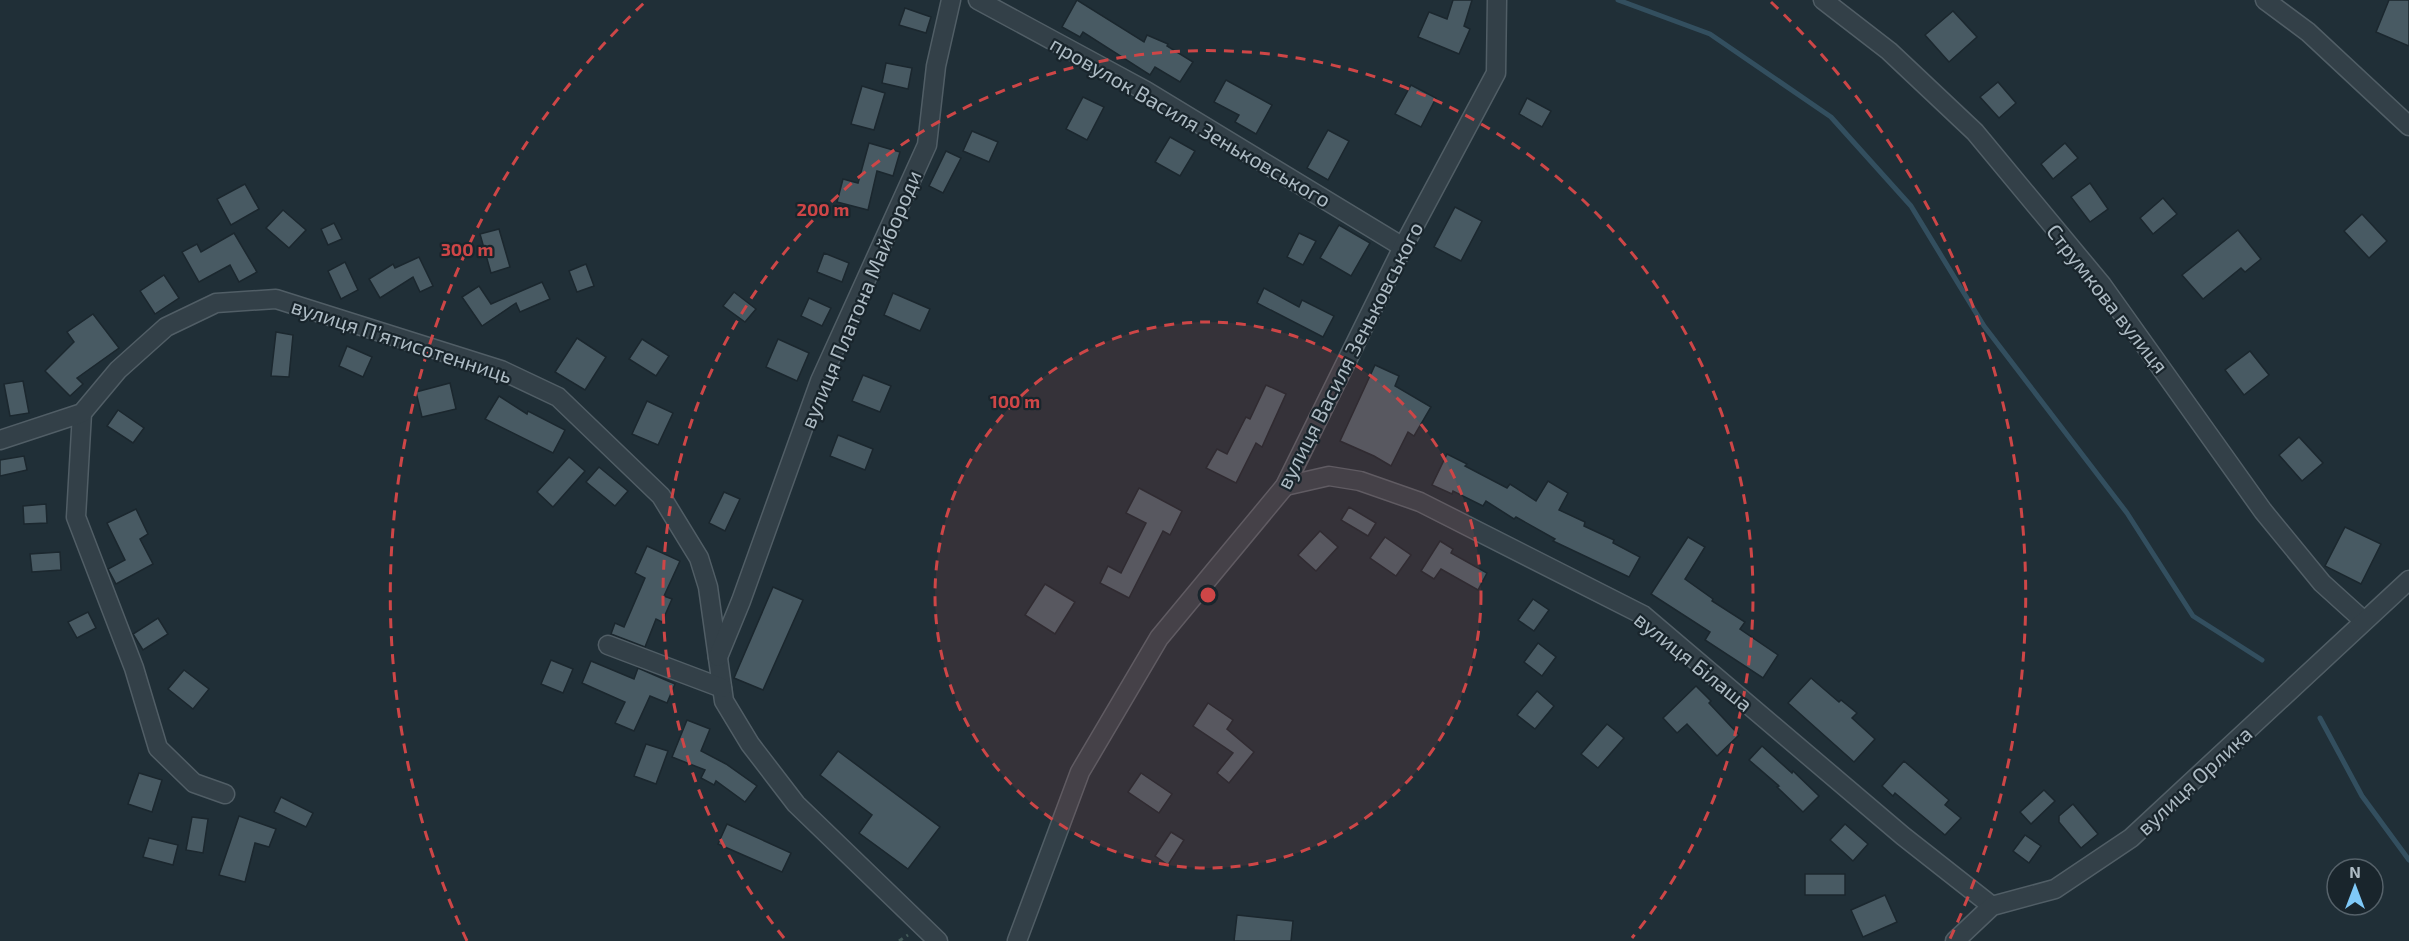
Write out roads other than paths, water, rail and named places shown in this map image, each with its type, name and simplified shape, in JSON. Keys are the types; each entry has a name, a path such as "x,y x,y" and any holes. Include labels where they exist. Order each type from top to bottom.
{"street":[{"name":"вулиця Платона Майбороди","path":"717,658 741,602 820,381 927,145 936,66 951,0"},
{"name":"провулок Василя Зеньковського","path":"978,0 1146,91 1403,247"},
{"name":"вулиця Василя Зеньковського","path":"1017,941 1080,772 1140,669 1159,639 1286,486 1403,247 1496,73 1497,0"},
{"name":"Струмкова вулиця","path":"1823,0 1889,51 1975,132 2102,285 2263,511 2322,583 2364,621"},
{"path":"2265,0 2308,32 2409,126"},
{"name":"вулиця Пʼятисотенниць","path":"81,413 118,370 166,327 216,303 276,299 501,370 558,397 660,496 699,558 708,587 724,701 750,744 796,804 938,941"},
{"path":"0,440 81,413 76,517 134,668 158,748 194,783 225,794"},
{"name":"вулиця Білаша","path":"1286,486 1329,476 1360,481 1380,488 1429,507 1643,615 1903,836 1992,906"},
{"name":"вулиця Орлика","path":"1955,941 1992,906 2055,889 2131,838 2409,580"},
{"path":"608,645 722,688"}],"waterway":[{"path":"1618,0 1710,34 1831,117 1911,206 1984,326 2127,513 2193,616 2262,660"},
{"path":"2320,718 2362,796 2409,860"}]}
